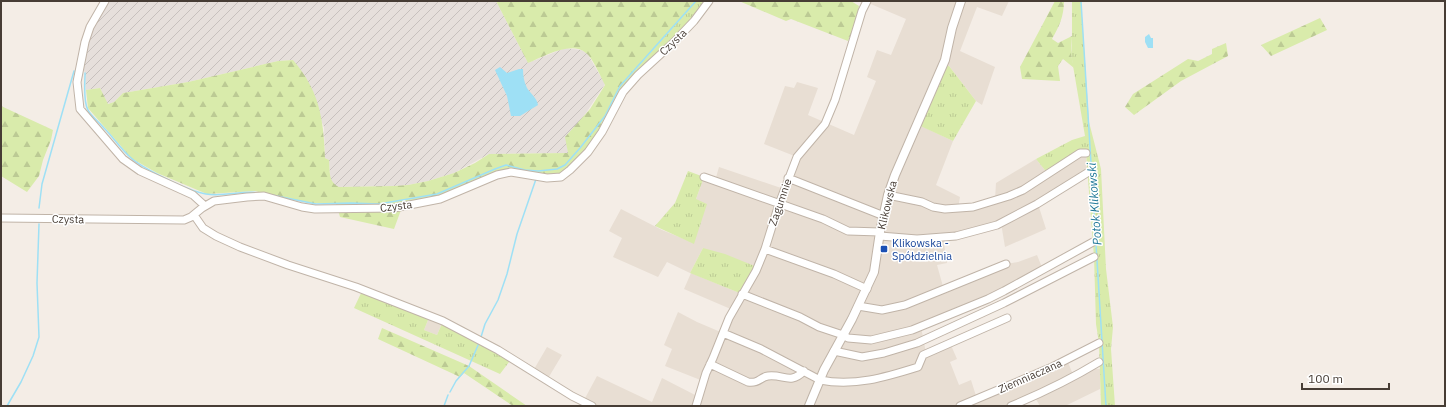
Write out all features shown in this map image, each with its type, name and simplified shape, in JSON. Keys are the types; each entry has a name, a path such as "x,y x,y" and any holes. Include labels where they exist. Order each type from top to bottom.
{"street":[{"path":"105,1 90,27 85,42 77,82 80,109 123,159 140,171 193,195 205,206"},
{"name":"Czysta","path":"1,218 184,220 214,201 264,196 302,207 316,209 394,208 440,199 497,175 511,172 547,178 561,177 588,152 602,132 623,92 638,75 674,42 694,21 709,1"},
{"name":"Zagumnie","path":"696,406 706,373 729,318 756,270 765,249 788,178 797,157 825,124 835,100 862,11 867,1"},
{"name":"Klikowska","path":"809,406 834,351 867,289 874,272 888,195 895,175 945,60 952,28 961,1"},
{"path":"888,195 922,202 933,207 945,209 973,207 1023,190 1080,153 1086,153"},
{"path":"704,177 823,219 848,231 917,239 956,236 997,225 1037,204 1087,173"},
{"path":"788,178 884,216"},
{"path":"194,215 202,228 240,247 288,265 356,287 443,321 498,350 572,396 592,406"},
{"path":"742,294 848,338 870,340 912,330 1004,291 1093,242"},
{"path":"765,249 834,274 867,289"},
{"path":"834,351 862,357 884,354 917,343 1004,303 1094,257"},
{"path":"858,306 882,310 905,305 1006,264"},
{"path":"723,333 761,349 820,380 830,382 857,382 890,376 918,367 923,355 1007,318"},
{"name":"Ziemniaczana","path":"960,406 1050,368 1099,344"},
{"name":"Ziemniaczana","path":"1011,406 1045,392 1099,362"},
{"path":"710,364 748,382 755,383 767,376 792,379 804,371"}],"shaded area":[{"path":"105,1 496,1 528,63 565,48 581,50 587,53 605,84 567,142 568,153 489,154 454,173 428,181 394,186 339,187 332,183 330,178 329,160 325,158 324,127 293,60 278,61 188,82 123,93 114,102 107,104 100,88 86,90 85,73 81,64 85,42"},
{"path":"1009,1 1002,16 977,7 960,51 995,67 982,105 976,101 949,66 942,66 917,124 953,141 936,185 960,197 958,208 995,200 996,183 1036,159 1048,174 1086,153 1087,173 1038,204 1046,229 1005,247 1001,223 943,237 947,263 937,265 944,290 1006,264 1018,262 1037,255 1043,270 921,327 926,353 950,343 957,359 950,362 959,385 971,380 977,399 1067,360 1074,377 1089,368 1100,369 1100,389 1065,406 1040,406 1034,396 1011,406 973,406 971,401 960,406 592,406 583,402 597,376 652,402 662,378 699,397 703,381 665,366 672,349 664,345 678,312 723,333 733,310 684,289 691,273 742,294 703,248 690,273 667,262 658,277 613,257 622,238 609,231 621,209 662,230 694,243 696,199 704,177 715,181 719,167 784,189 797,157 764,144 785,86 794,88 797,82 818,88 808,115 854,135 876,81 867,77 877,50 891,55 906,19 866,2"},
{"path":"430,315 443,321 437,335 424,330"},
{"path":"547,347 562,355 547,380 533,371"}],"green space":[{"path":"496,1 696,1 620,87 605,116 600,122 605,126 599,136 561,176 516,172 401,210 394,229 340,217 336,203 309,203 255,191 207,194 157,173 131,158 88,108 86,90 100,88 108,104 114,102 123,93 188,82 278,61 293,60 302,71 317,101 323,129 325,158 329,160 331,179 335,185 339,187 394,186 428,181 454,173 475,163 489,154 568,153 565,137 590,109 605,85 591,59 580,49 573,48 557,51 528,63"},
{"path":"696,1 709,1 638,75 605,126 600,122 605,116 620,87"},
{"path":"739,1 851,1 859,6 856,22 848,41 791,19 786,21"},
{"path":"1055,1 1064,1 1064,6 1061,21 1052,39 1058,43 1072,36 1071,54 1074,68 1063,59 1058,66 1060,81 1022,79 1020,67"},
{"path":"1072,1 1081,1 1089,122 1101,169 1106,269 1113,327 1111,349 1115,406 1101,406 1094,257 1086,153 1048,174 1036,159 1072,140 1085,136 1071,54"},
{"path":"1320,18 1327,30 1271,56 1261,45"},
{"path":"1226,43 1228,56 1181,81 1134,115 1125,107 1133,94 1188,59 1198,61 1212,54 1212,49"},
{"path":"942,66 949,66 976,101 953,141 916,124"},
{"path":"1,106 53,130 39,176 27,192 1,176"},
{"path":"688,171 704,177 696,199 707,204 694,244 655,226 675,203"},
{"path":"703,248 725,254 757,267 742,294 690,273"},
{"path":"363,289 430,315 424,330 437,335 443,321 512,358 500,374 354,308"},
{"path":"382,328 469,366 527,406 513,406 464,373 460,377 378,339"}],"water":[{"path":"1149,34 1151,38 1153,38 1153,48 1148,48 1145,42 1145,37"},
{"path":"500,67 507,73 523,69 526,86 535,98 538,105 520,116 511,116 507,96 495,70"}],"waterway":[{"path":"538,171 557,169 565,165 605,116 620,86 696,1"},
{"name":"Potok Klikowski","path":"1081,1 1106,406"},
{"path":"39,208 42,184 74,71"},
{"path":"85,73 86,107 123,150 136,162 178,184 206,194 220,195 247,192 261,193"},
{"path":"272,195 316,204 379,204 437,194 506,165 525,170 538,171"},
{"path":"481,337 485,324 498,300 507,274 517,234 536,179"},
{"path":"7,406 21,382 33,356 39,337 37,283 39,224"},
{"path":"450,392 456,381 469,366 479,343"},
{"path":"444,406 448,395"}],"place":[{"name":"Klikowska - Spółdzielnia","path":"884,249"}]}
